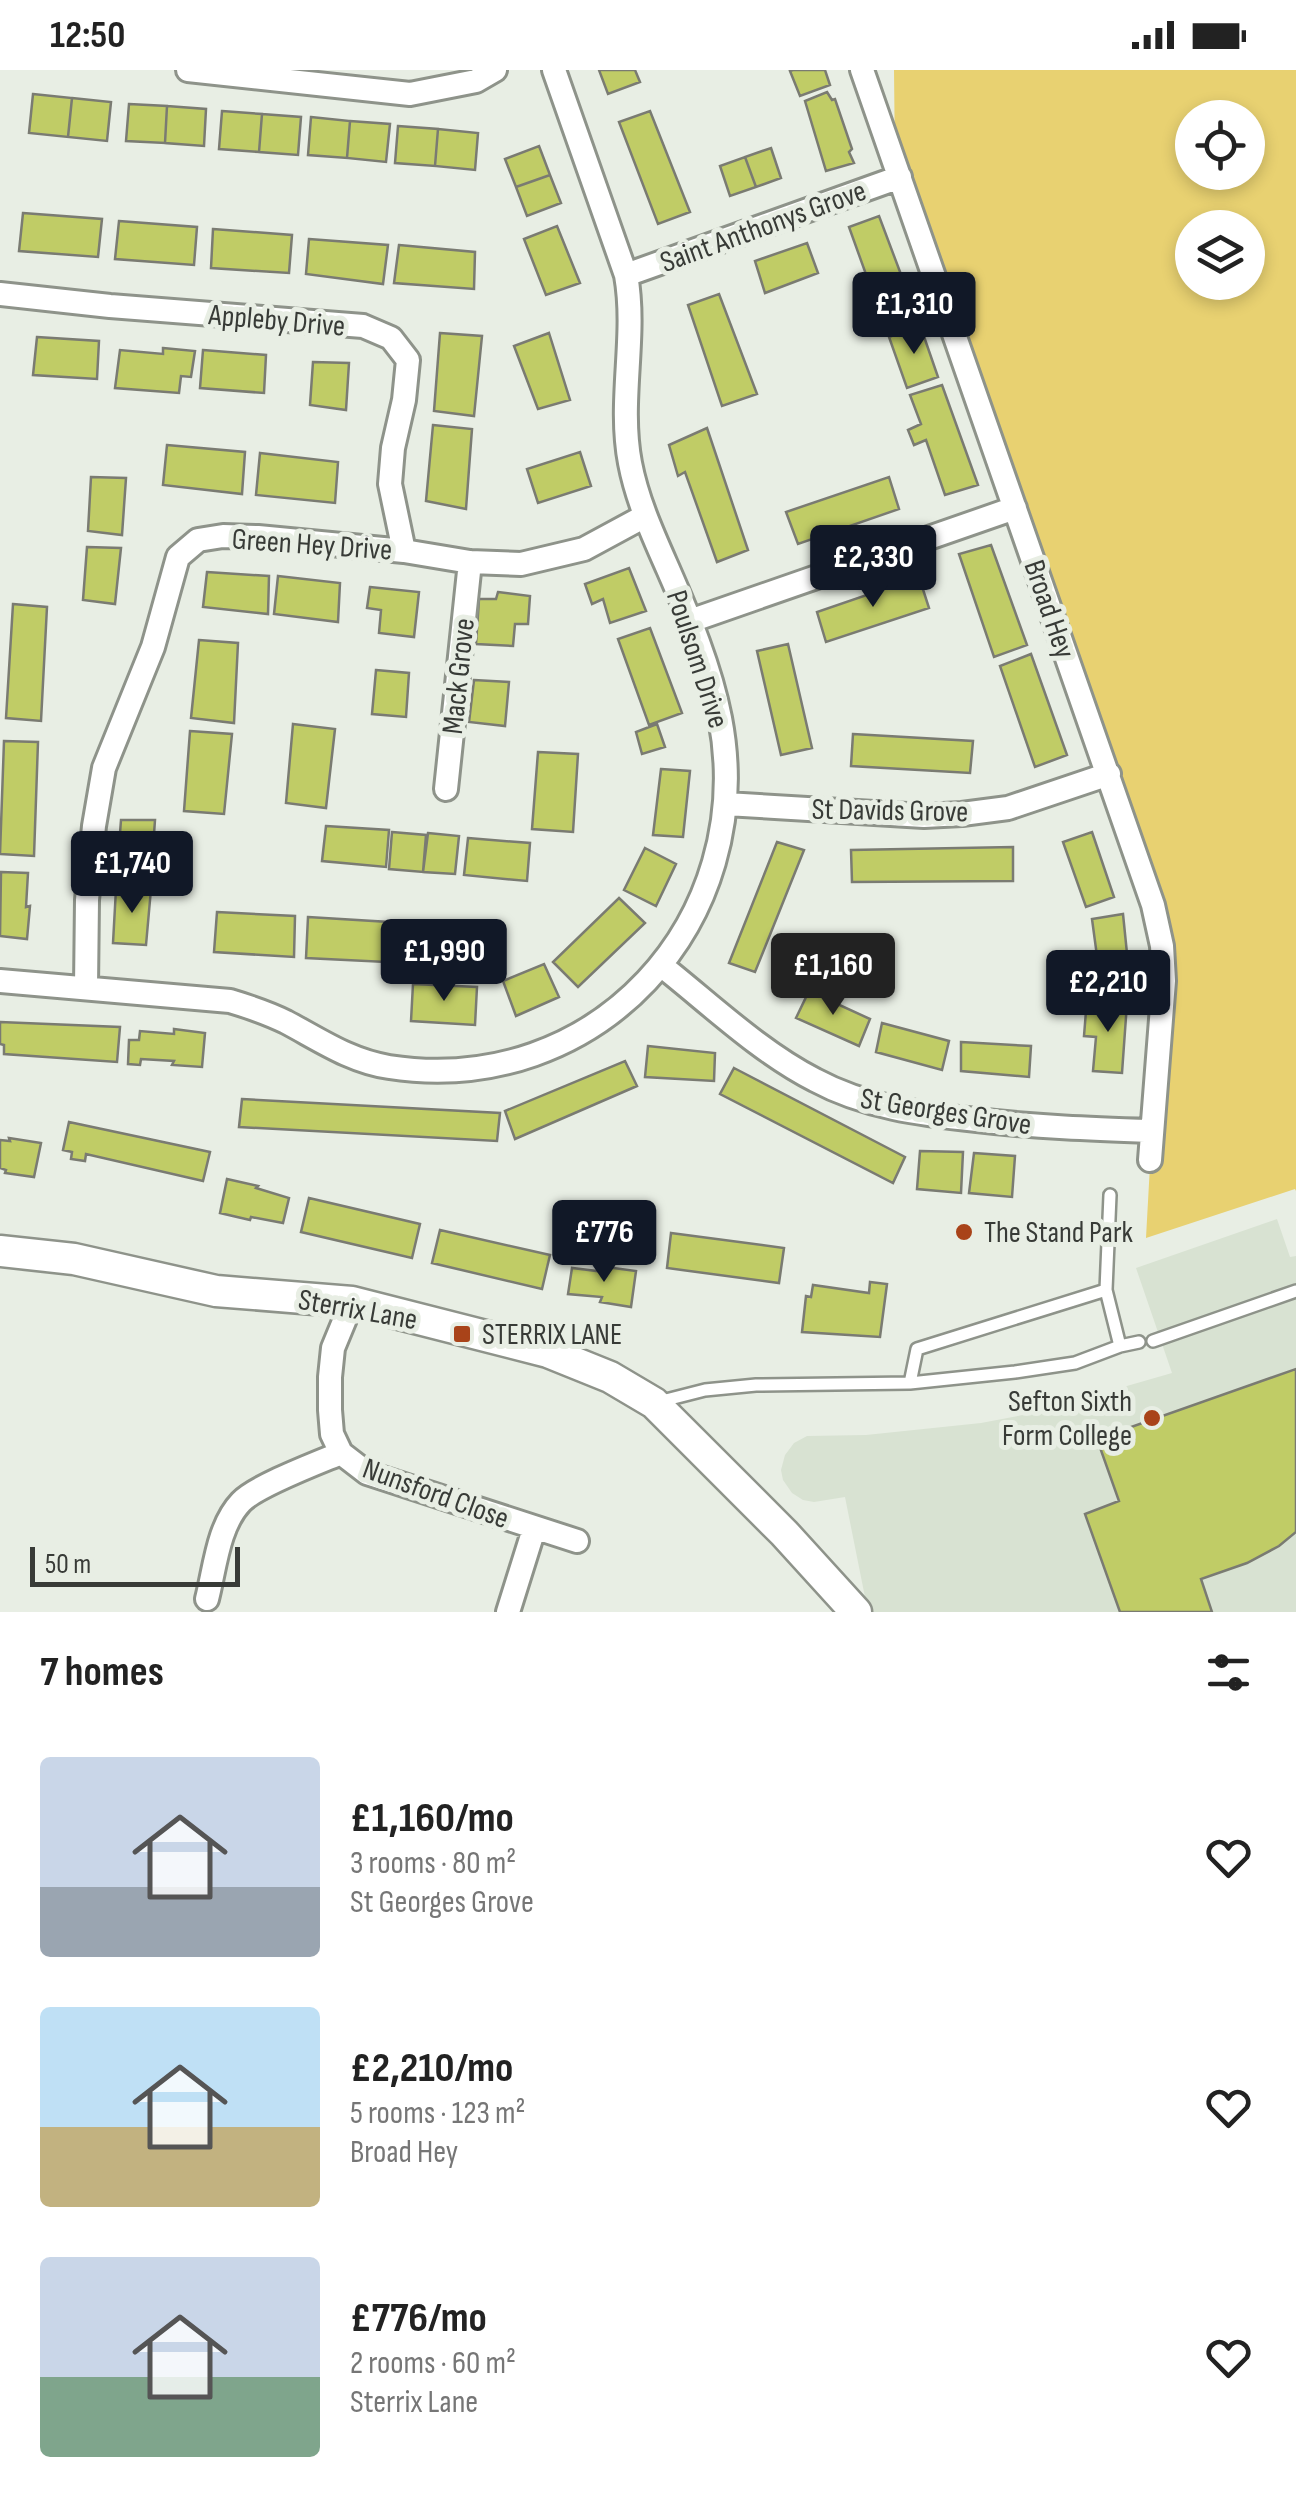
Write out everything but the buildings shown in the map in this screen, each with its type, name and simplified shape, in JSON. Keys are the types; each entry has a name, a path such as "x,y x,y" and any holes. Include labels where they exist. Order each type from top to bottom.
{"street":[{"path":"188,70 410,94 476,82 496,70"},
{"name":"Poulsom Drive","path":"0,981 230,1001 260,1010 354,1058 386,1067 456,1070 503,1063 574,1037 633,996 662,966 709,880 726,804 724,746 720,716 690,620 646,516 630,464 625,428 630,328 626,275 554,70"},
{"name":"Broad Hey","path":"862,70 1153,905 1162,946 1162,1014 1150,1160"},
{"name":"Saint Anthonys Grove","path":"626,275 900,177"},
{"name":"Appleby Drive","path":"0,294 363,326 391,338 408,360 390,484 404,551"},
{"path":"690,620 1014,508"},
{"name":"Green Hey Drive","path":"86,987 87,900 104,768 152,647 178,557 198,540 258,536 470,562 521,564 584,549 646,516"},
{"name":"Mack Grove","path":"446,788 470,562"},
{"name":"St Davids Grove","path":"726,804 924,816 962,814 1008,808 1109,774"},
{"name":"St Georges Grove","path":"662,966 778,1058 847,1096 932,1116 1038,1127 1152,1131"},
{"name":"Sterrix Lane","path":"0,1251 74,1259 216,1291 352,1302 548,1352 610,1377 654,1403 784,1533 856,1612"},
{"name":"Nunsford Close","path":"352,1302 333,1348 330,1377 332,1434 340,1453 367,1473 578,1541"},
{"name":"Nunsford Close","path":"207,1598 225,1526 242,1500 340,1453"},
{"name":"Nunsford Close","path":"508,1612 534,1528"}],"lane":[{"path":"1110,1196 1106,1290 1120,1346"},
{"path":"910,1383 918,1349 1106,1290"},
{"path":"1154,1342 1296,1291"},
{"path":"654,1403 705,1390 756,1384 910,1383 1075,1364 1138,1342"}],"shaded area":[{"path":"894,70 1296,70 1296,1191 1146,1238 1162,946 895,163"},
{"name":"Sefton Sixth Form College","path":"1277,1219 1290,1257 1296,1256 1296,1612 868,1612 845,1497 814,1502 792,1493 781,1470 794,1443 807,1436 866,1435 981,1423 1033,1413 1172,1373 1136,1268"}],"place":[{"name":"The Stand Park","path":"964,1232"},
{"name":"STERRIX LANE","path":"462,1334"},
{"name":"Sefton Sixth Form College","path":"1152,1418"}]}
